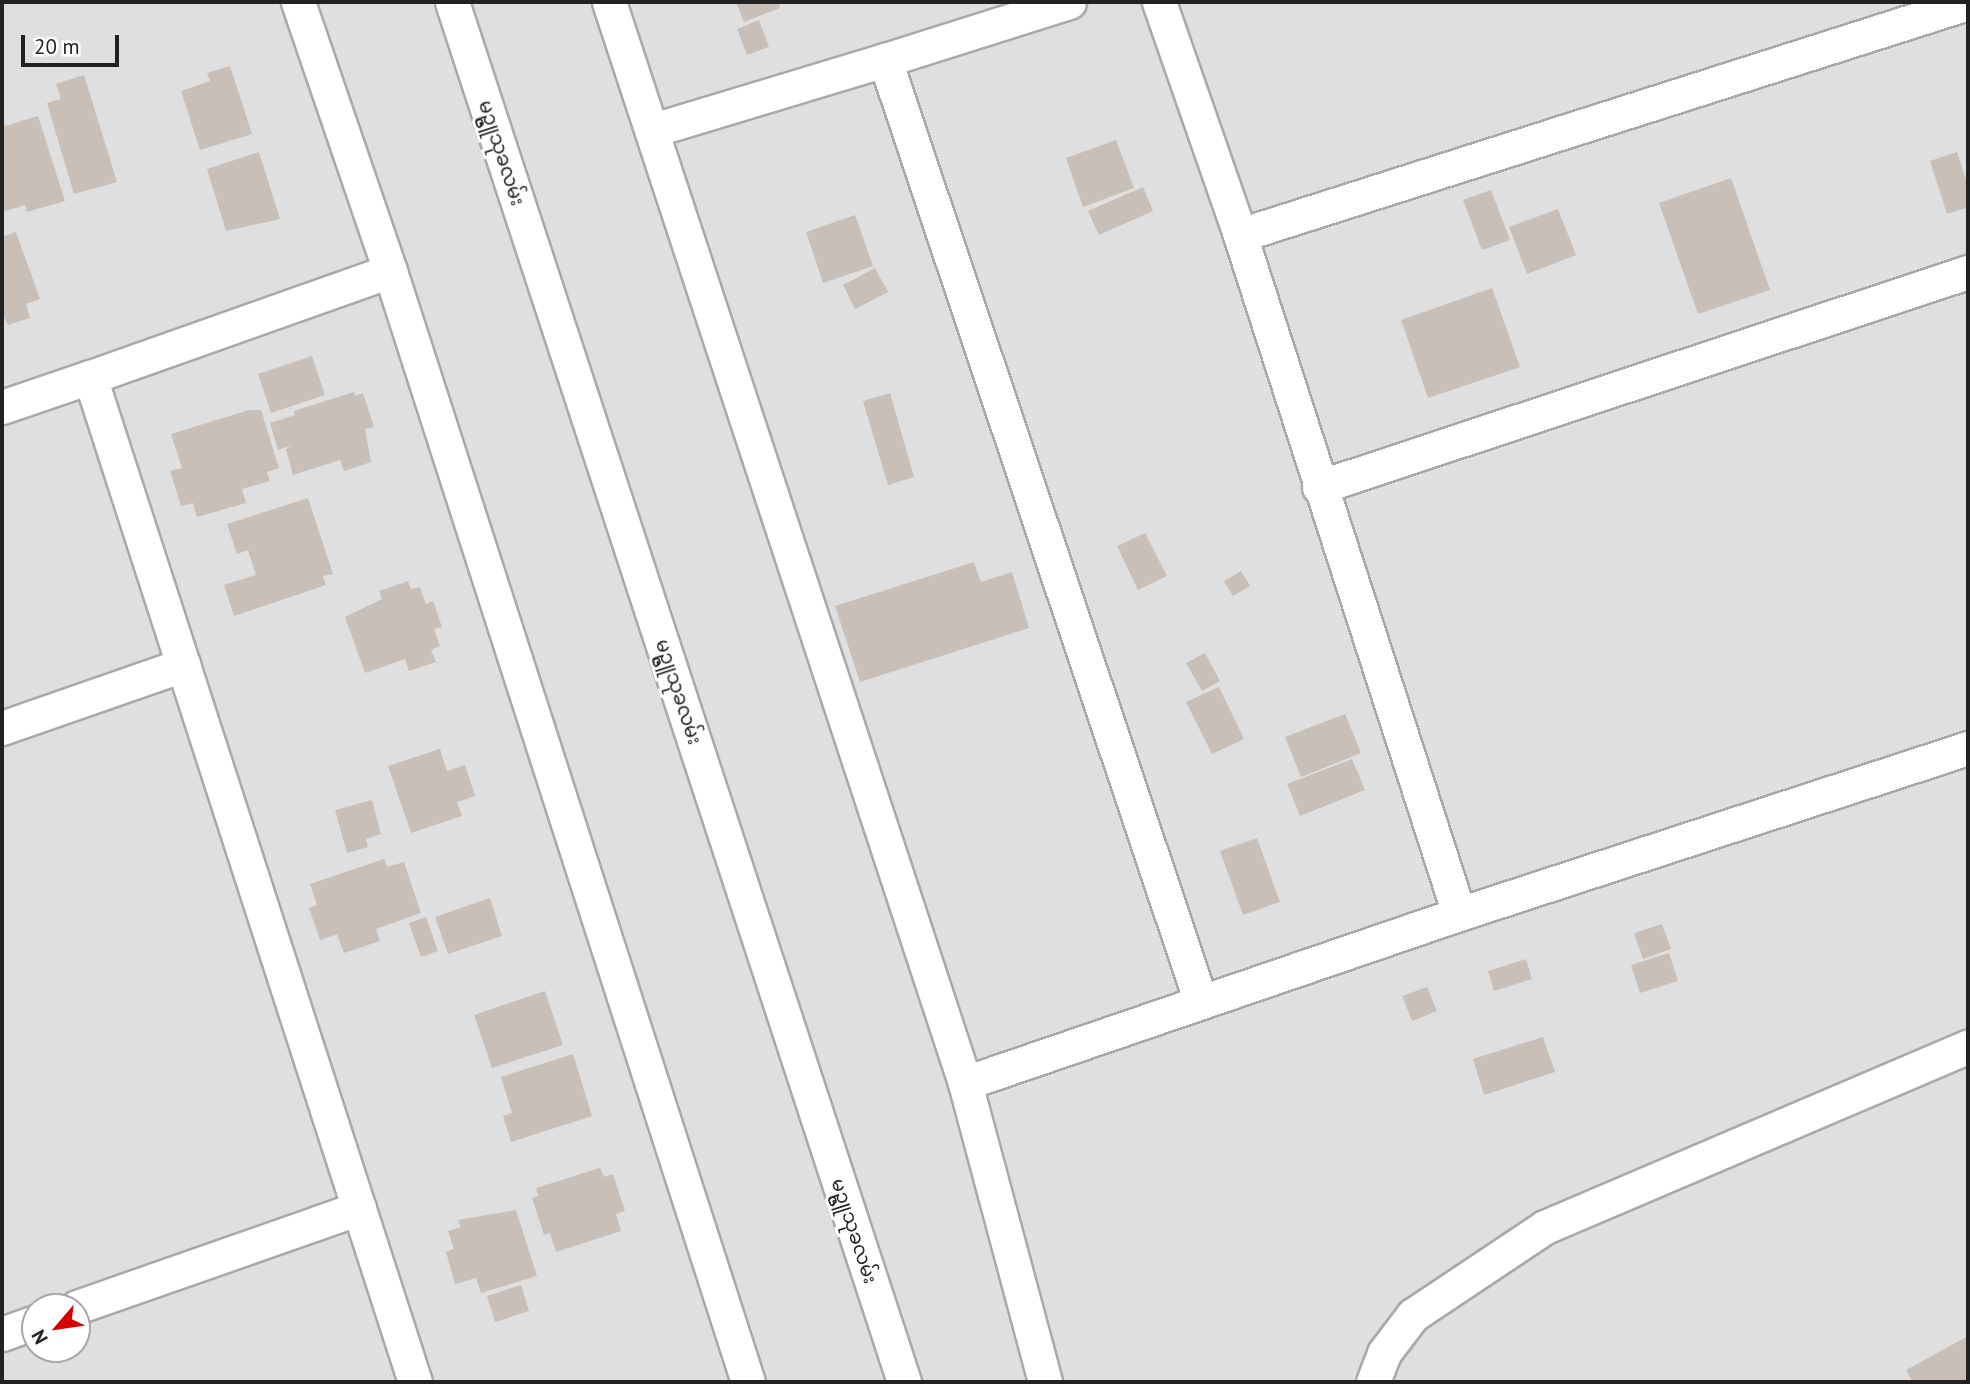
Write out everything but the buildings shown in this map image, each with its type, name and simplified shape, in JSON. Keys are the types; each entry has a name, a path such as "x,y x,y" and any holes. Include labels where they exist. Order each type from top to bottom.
{"street":[{"path":"298,2 390,271 748,1382"},
{"name":"မဥ္ဇူသုခလမ်း","path":"452,2 904,1382"},
{"path":"608,2 653,130 965,1083 1045,1382"},
{"path":"653,130 1069,2"},
{"path":"1158,2 1240,235 1459,914"},
{"path":"1240,235 1968,3"},
{"path":"885,60 1201,1002"},
{"path":"2,407 390,271"},
{"path":"1320,487 1968,272"},
{"path":"90,377 415,1382"},
{"path":"2,728 183,665"},
{"path":"965,1083 1459,914 1968,748"},
{"path":"1373,1382 1384,1353 1413,1315 1545,1227 1968,1047"},
{"path":"91,1302 359,1208"},
{"path":"2,1334 21,1327"}],"shaded area":[{"path":"2,2 1968,2 1968,1382 2,1382"}]}
